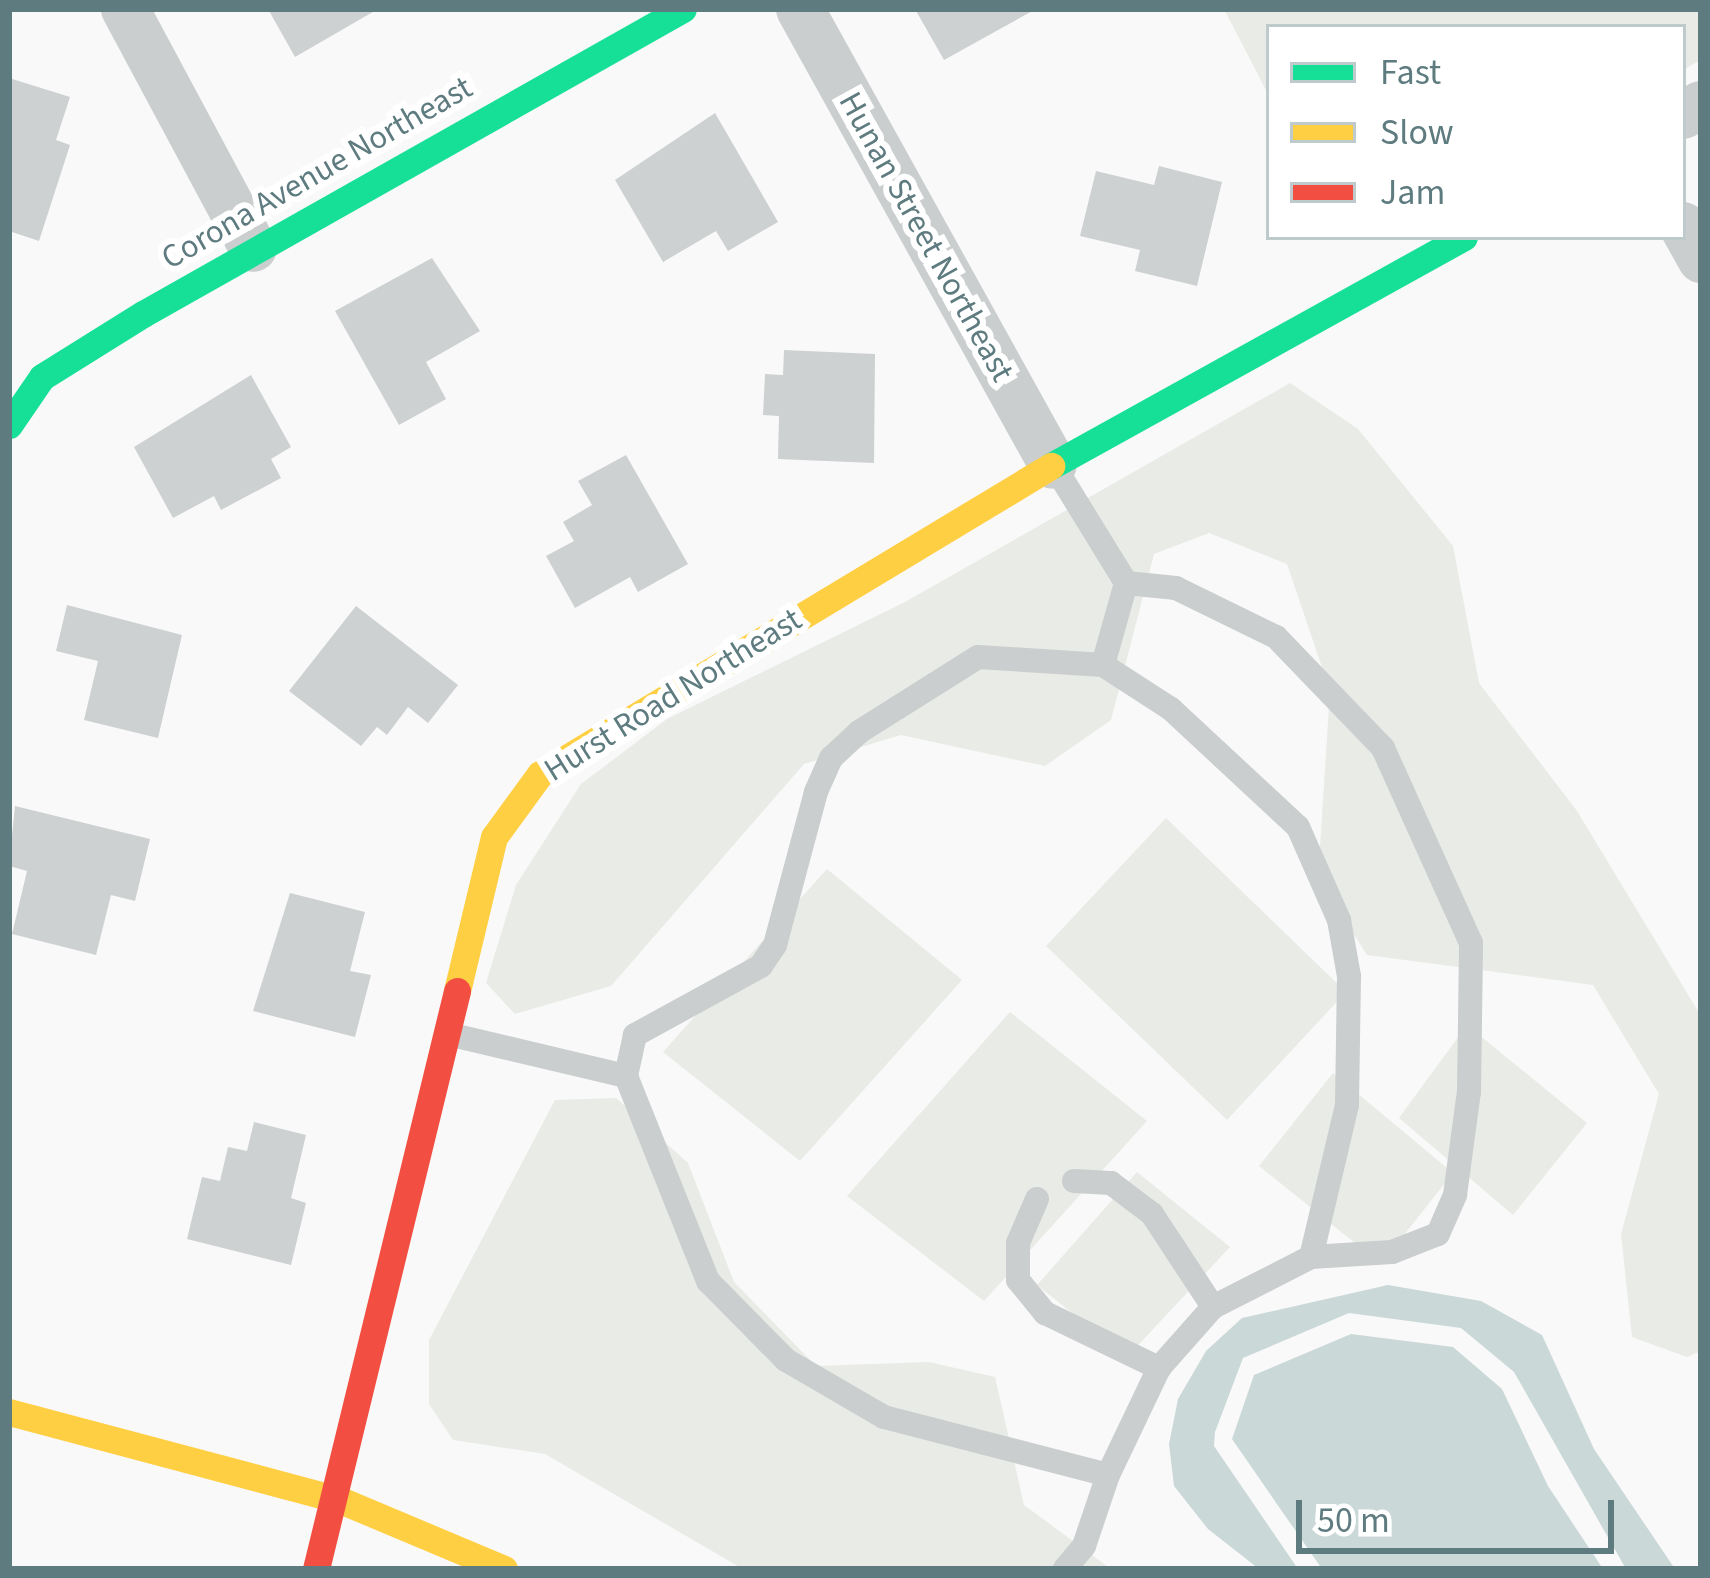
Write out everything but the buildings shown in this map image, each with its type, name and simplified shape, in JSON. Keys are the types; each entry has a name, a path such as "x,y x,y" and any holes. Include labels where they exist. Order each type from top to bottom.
{"street":[{"path":"125,9 253,248"},
{"name":"Corona Avenue Northeast","path":"9,425 42,377 253,248 682,9"},
{"name":"Hunan Street Northeast","path":"800,9 1053,465"},
{"path":"1686,232 1701,259"},
{"name":"Hurst Road Northeast","path":"316,1569 340,1500 494,837 542,771 1053,465 1459,240"},
{"path":"9,1412 340,1500 504,1569"}],"lane":[{"path":"1053,465 1126,583 1103,664"},
{"path":"1065,1569 1084,1546 1108,1475 1159,1368 1214,1306 1311,1257 1392,1252 1438,1234 1455,1196 1469,1092 1471,943 1383,748 1276,637 1176,588 1126,583"},
{"path":"1108,1475 884,1417 786,1360 708,1281 626,1076 634,1035 768,955 804,861 816,792 831,758 859,732 978,657 1103,664 1171,709 1298,827 1339,920 1349,976 1347,1105 1311,1257"},
{"path":"447,1034 626,1076"},
{"path":"1074,1181 1111,1183 1152,1214 1214,1306"},
{"path":"1037,1199 1018,1244 1018,1280 1045,1312 1159,1368"}],"shaded area":[{"path":"1224,9 1701,9 1701,60 1686,68 1686,24 1266,24 1266,90"},
{"path":"1290,383 1358,429 1453,546 1479,683 1577,811 1701,1016 1701,1351 1687,1357 1632,1337 1621,1234 1659,1094 1593,985 1367,955 1318,878 1330,691 1287,564 1209,533 1154,554 1111,720 1045,766 901,735 804,764 611,986 515,1014 486,983 516,885 581,784 667,719 905,602"},
{"path":"1166,818 1346,992 1227,1120 1046,946"},
{"path":"827,869 962,980 800,1161 663,1052"},
{"path":"1010,1012 1147,1121 984,1301 847,1196"},
{"path":"1467,1025 1587,1123 1513,1215 1399,1118"},
{"path":"1333,1073 1453,1173 1381,1264 1259,1166"},
{"path":"616,1098 688,1163 734,1282 816,1366 929,1362 995,1377 1024,1505 1111,1569 743,1569 545,1454 453,1440 429,1404 429,1340 555,1100"},
{"path":"1137,1172 1230,1247 1127,1357 1037,1285"},
{"path":"1388,1285 1481,1301 1542,1335 1594,1449 1675,1569 1626,1569 1514,1372 1461,1328 1349,1313 1243,1358 1215,1432 1214,1446 1298,1569 1259,1569 1208,1529 1174,1486 1169,1444 1178,1399 1206,1351 1242,1318"},
{"path":"1351,1334 1453,1347 1502,1389 1548,1486 1603,1569 1322,1569 1232,1439 1254,1375"}],"traffic: fast":[{"path":"9,425 42,377 143,314 683,9"},
{"path":"1051,466 1459,240"}],"traffic: slow":[{"path":"457,991 494,837 540,774 1051,466"},
{"path":"9,1412 340,1500 504,1569"}],"traffic: jam":[{"path":"316,1569 457,991"}]}
